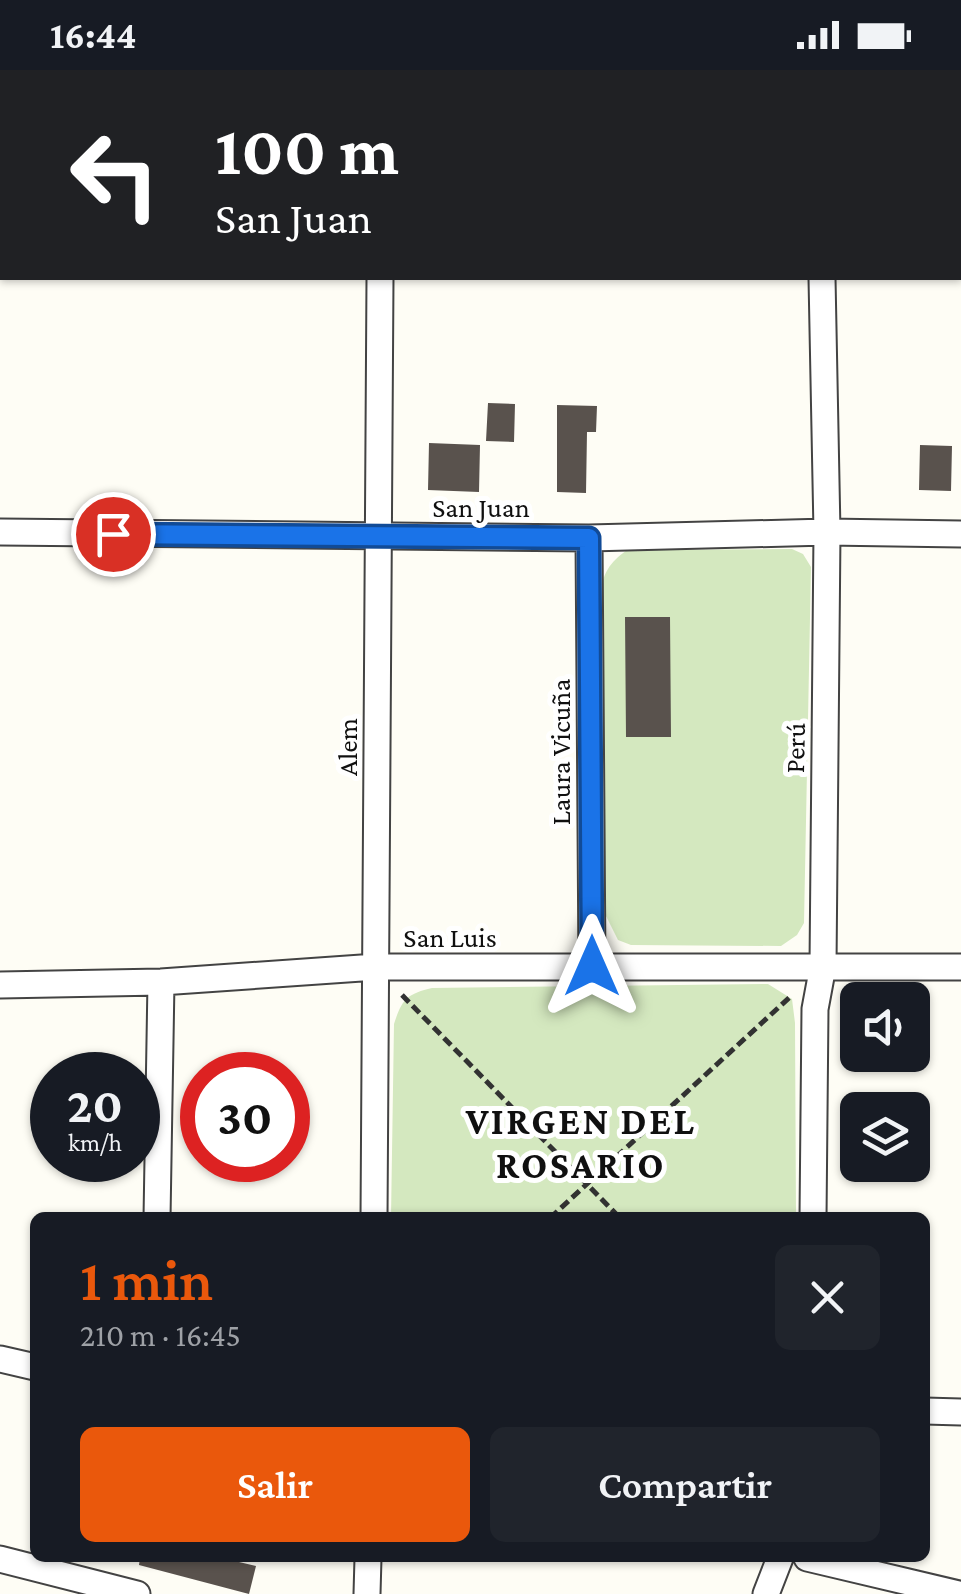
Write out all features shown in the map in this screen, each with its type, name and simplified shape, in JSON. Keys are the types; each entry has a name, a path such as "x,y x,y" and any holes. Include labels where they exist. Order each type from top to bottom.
{"street":[{"name":"Alem","path":"374,1212 380,280"},
{"name":"Perú","path":"814,1212 815,1009 822,966 826,532 822,280"},
{"name":"San Juan","path":"0,532 589,538 826,532 961,534"},
{"name":"Laura Vicuña","path":"589,538 592,966"},
{"name":"San Luis","path":"0,985 162,982 376,967 961,967"},
{"path":"157,1212 162,982"},
{"path":"0,1359 30,1366"},
{"path":"930,1411 961,1412"},
{"path":"0,1559 137,1594"},
{"path":"367,1594 368,1562"},
{"path":"766,1594 778,1562"},
{"path":"824,1562 960,1594"}],"path":[{"path":"557,1212 822,966"},
{"path":"376,967 614,1212"}],"green space":[{"path":"792,549 803,554 811,567 804,923 797,935 781,946 631,945 618,940 606,916 600,595 605,575 627,550"},
{"path":"768,984 792,999 795,1023 796,1212 391,1212 394,1024 411,995 432,988"}],"building":[{"path":"488,403 515,404 514,442 486,441"},
{"path":"557,405 597,406 596,432 587,432 586,493 557,492"},
{"path":"429,443 480,445 479,492 428,490"},
{"path":"920,445 952,446 951,491 919,490"},
{"path":"625,617 670,617 671,737 626,737"},
{"path":"239,1562 256,1566 249,1594 139,1565"}],"district":[{"name":"VIRGEN DEL ROSARIO","path":"581,1143"}],"route":[{"path":"113,534 589,538 592,966"}]}
